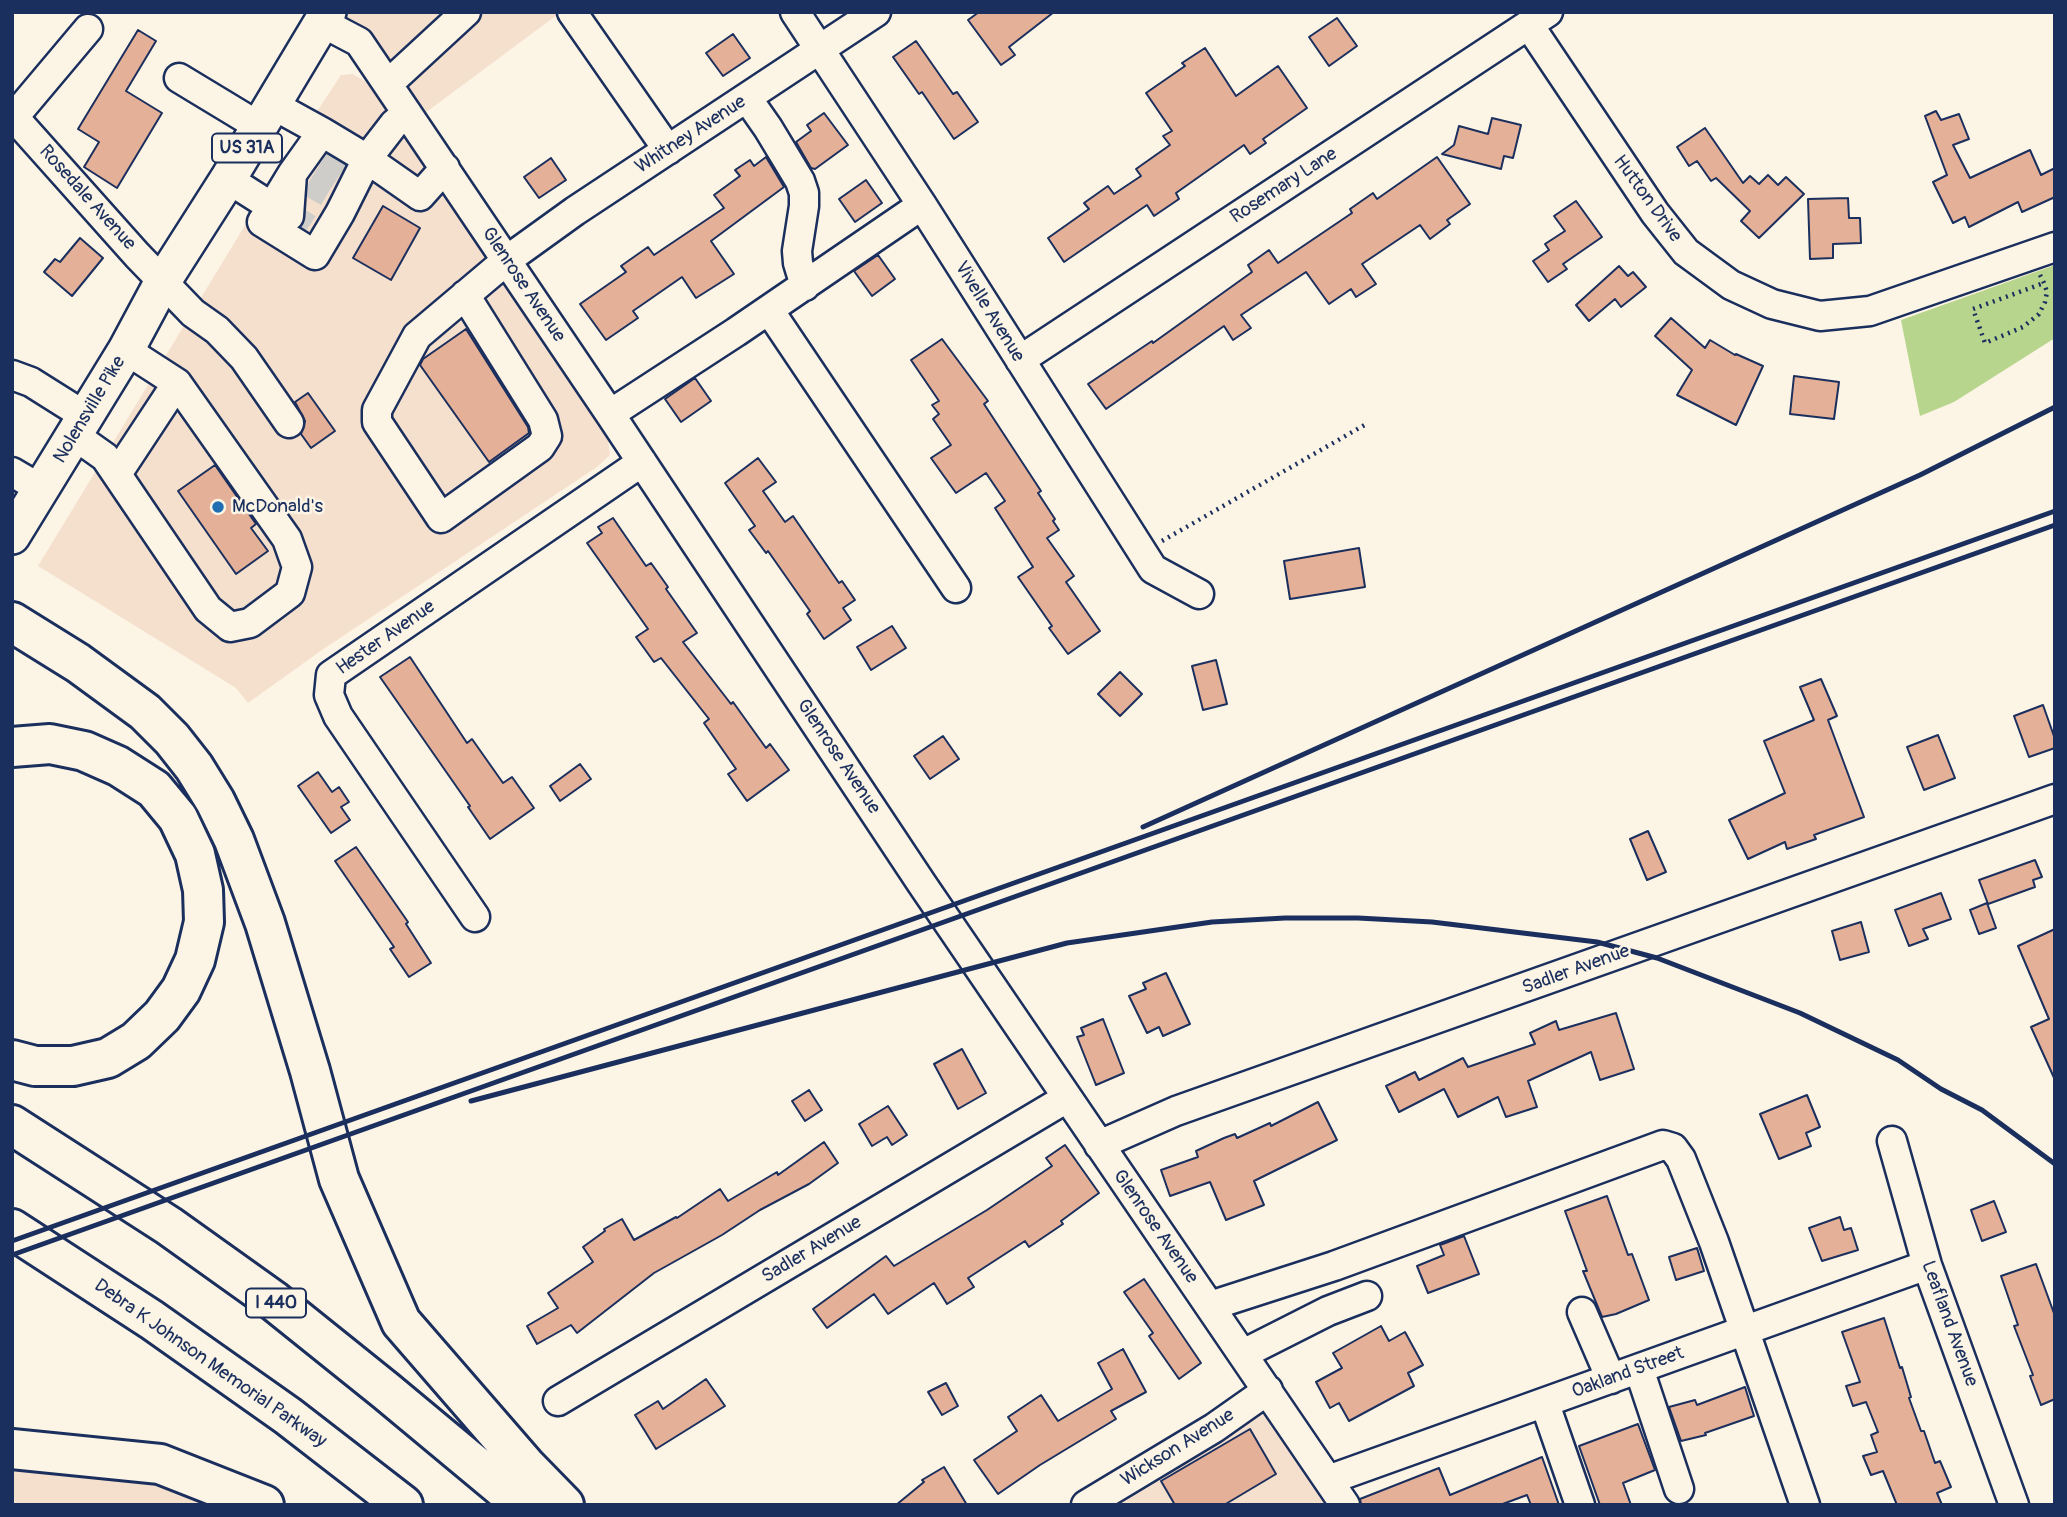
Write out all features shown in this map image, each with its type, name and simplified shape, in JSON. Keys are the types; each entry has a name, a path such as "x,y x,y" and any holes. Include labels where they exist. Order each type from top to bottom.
{"highway":[{"path":"12,622 78,663 145,712 172,738 194,767 234,840 265,923 310,1071 339,1179 401,1322 525,1465 564,1505"},
{"path":"12,747 50,744 84,751 118,766 154,789 178,818 195,854 202,890 204,922 195,960 181,990 162,1016 136,1041 108,1058 73,1066 35,1066 12,1060"},
{"name":"I 440","path":"12,1125 169,1226 274,1301 523,1505"},
{"name":"Debra K Johnson Memorial Parkway","path":"12,1229 152,1320 288,1416 403,1505"},
{"path":"12,1449 160,1464 264,1505"}],"main road":[{"name":"US 31A","path":"163,281 325,17"},
{"name":"Nolensville Pike","path":"12,536 27,481 80,426 126,350 163,281"}],"street":[{"path":"388,84 466,12"},
{"path":"572,12 668,150"},
{"name":"Vivelle Avenue","path":"795,12 922,205 1153,569 1199,594"},
{"name":"Whitney Avenue","path":"465,295 544,420 547,436 540,447 440,518 377,422 377,410 417,336 465,295 507,260 575,211 876,12"},
{"name":"Glenrose Avenue","path":"325,17 359,42 388,84 1067,1098 1345,1505"},
{"name":"Hutton Drive","path":"1538,19 1655,213 1686,252 1731,285 1772,304 1820,316 1870,312 2055,247"},
{"name":"Rosemary Lane","path":"1020,360 1538,19"},
{"path":"13,116 88,29"},
{"path":"179,78 266,116 322,132 420,196 445,169"},
{"path":"747,98 800,181 804,206 797,251 805,286"},
{"path":"228,179 310,197 367,159 394,124 407,113"},
{"name":"Rosedale Avenue","path":"13,116 193,313 217,330 244,358 289,423"},
{"path":"310,197 322,132"},
{"path":"610,414 805,286 922,205"},
{"path":"769,310 956,588"},
{"path":"12,375 31,382 80,426 117,474 208,609 230,627 250,623 290,593 297,567 287,540 177,383 126,350"},
{"path":"117,474 177,383"},
{"name":"Hester Avenue","path":"475,917 338,716 329,695 331,675 642,462"},
{"name":"Sadler Avenue","path":"1099,1145 1176,1111 2055,799"},
{"name":"Sadler Avenue","path":"558,1401 1067,1098"},
{"name":"Leafland Avenue","path":"1892,1141 1927,1265 2014,1505"},
{"path":"1210,1306 1334,1266 1663,1145 1673,1148 1681,1159 1714,1242 1805,1505"},
{"name":"Oakland Street","path":"1328,1480 1927,1265"},
{"path":"1243,1354 1328,1311 1367,1296"},
{"path":"1582,1312 1611,1379"},
{"path":"1639,1369 1679,1489"},
{"name":"Wickson Avenue","path":"1086,1505 1214,1428 1268,1390"},
{"path":"1545,1404 1580,1505"}],"path":[{"path":"2044,283 2048,292 2046,302 2032,321 1985,343 1973,309 2044,283"},
{"path":"1142,552 1368,423"}],"shaded area":[{"path":"328,12 561,12 413,122"},
{"path":"353,74 368,83 608,440 610,455 597,467 322,650 248,703 236,688 38,566 281,166 341,75"},
{"path":"1268,1390 1345,1505 1087,1505"},
{"path":"12,1449 264,1505 12,1505"}],"green space":[{"path":"2055,265 2055,338 1954,402 1920,416 1901,320"}],"building":[{"path":"979,12 1054,12 1009,47 1015,55 1001,65 968,20"},
{"path":"1337,18 1357,46 1329,66 1309,37"},
{"path":"138,30 156,41 126,91 162,113 117,188 84,167 99,142 78,129"},
{"path":"733,34 750,58 723,76 706,53"},
{"path":"916,41 953,94 957,92 978,122 954,139 922,92 919,94 893,57"},
{"path":"1205,48 1236,96 1278,66 1307,108 1263,139 1266,143 1250,154 1244,145 1176,193 1179,199 1154,216 1147,205 1064,262 1048,238 1089,209 1084,203 1108,186 1114,194 1141,176 1136,169 1170,145 1163,136 1172,131 1146,93 1185,66 1182,63"},
{"path":"1936,111 1941,120 1959,114 1969,139 1953,145 1970,178 2030,150 2041,175 2055,168 2055,197 2022,212 2018,202 1969,227 1965,217 1953,223 1933,182 1947,175 1925,116"},
{"path":"824,113 848,145 815,169 811,168 796,142 811,131 807,125"},
{"path":"1492,118 1521,125 1513,158 1504,156 1501,169 1442,154 1454,145 1459,126 1488,134"},
{"path":"1705,128 1743,183 1750,176 1759,184 1768,175 1778,185 1786,177 1804,194 1759,238 1741,221 1750,211 1716,178 1711,181 1697,161 1689,166 1677,147"},
{"path":"766,157 784,187 711,241 734,274 696,298 682,277 633,311 638,318 606,340 580,304 626,272 621,266 648,247 654,255 724,208 714,195 740,176 735,170 750,160 754,166"},
{"path":"1437,157 1470,204 1447,220 1450,224 1430,239 1420,225 1362,264 1376,284 1356,297 1351,289 1329,304 1306,272 1241,315 1251,328 1233,340 1224,326 1106,409 1088,384 1152,341 1153,343 1252,272 1248,265 1269,250 1278,263 1352,213 1350,209 1373,193 1377,199"},
{"path":"551,158 566,180 539,198 524,177"},
{"path":"866,180 882,203 855,222 839,199"},
{"path":"1848,198 1849,218 1860,218 1861,243 1833,244 1833,258 1810,259 1808,199"},
{"path":"1576,201 1602,237 1563,264 1567,269 1548,282 1533,261 1549,250 1545,244 1565,231 1554,216"},
{"path":"383,206 420,228 391,280 353,258"},
{"path":"80,238 103,258 72,296 44,272 55,259 60,262"},
{"path":"878,255 895,279 872,296 854,271"},
{"path":"1619,266 1628,276 1633,272 1646,287 1621,307 1615,299 1589,321 1576,305"},
{"path":"1671,318 1705,348 1710,340 1735,355 1763,366 1736,425 1677,395 1692,370 1655,336"},
{"path":"466,329 528,427 529,433 489,462 420,365 423,359"},
{"path":"942,339 988,401 984,404 1041,491 1038,493 1059,530 1047,538 1074,576 1066,582 1100,631 1068,654 1018,577 1033,567 995,508 1005,501 986,473 956,493 931,458 951,445 933,419 939,414 932,405 939,401 911,360"},
{"path":"1794,376 1839,382 1834,419 1790,414"},
{"path":"695,378 711,401 681,422 665,399"},
{"path":"308,393 335,431 311,448 301,434 305,421 295,402"},
{"path":"758,458 776,482 763,491 785,522 793,516 839,583 842,581 855,600 843,608 851,620 824,639 807,614 810,611 768,551 766,553 749,530 755,526 725,483"},
{"name":"McDonald's","path":"215,465 256,524 251,528 268,551 236,574 178,491"},
{"path":"613,518 646,566 651,563 697,633 683,642 731,704 733,702 766,748 770,744 789,770 747,801 728,774 736,769 704,723 709,719 661,658 654,662 636,637 648,629 587,543 602,533 598,527"},
{"path":"1359,548 1365,587 1290,599 1284,561"},
{"path":"892,626 906,648 871,670 857,647"},
{"path":"410,657 467,743 472,739 503,783 512,777 534,808 490,839 380,677"},
{"path":"1216,660 1227,704 1203,710 1192,666"},
{"path":"1120,672 1142,694 1120,716 1098,694"},
{"path":"1821,679 1837,716 1828,720 1864,817 1814,835 1816,839 1787,849 1785,842 1748,859 1729,820 1785,793 1764,741 1814,720 1800,687"},
{"path":"2043,705 2055,739 2055,748 2029,757 2014,716"},
{"path":"1938,735 1955,778 1924,790 1907,747"},
{"path":"943,736 959,759 930,779 914,756"},
{"path":"580,764 591,779 560,801 550,786"},
{"path":"318,772 332,792 339,787 349,802 341,807 350,820 331,833 298,786"},
{"path":"1648,831 1666,872 1647,880 1630,839"},
{"path":"356,847 408,922 406,924 431,963 409,977 390,949 394,947 335,861"},
{"path":"2035,860 2042,877 2033,880 2035,887 1988,904 1979,880"},
{"path":"1941,893 1951,919 1923,929 1928,939 1909,946 1895,910"},
{"path":"1987,903 1996,928 1979,934 1970,910"},
{"path":"1861,922 1869,952 1840,960 1832,931"},
{"path":"2055,929 2055,1080 2031,1027 2049,1019 2018,946"},
{"path":"1166,973 1190,1024 1163,1036 1159,1027 1147,1033 1129,996 1146,989 1143,983"},
{"path":"1616,1013 1634,1069 1600,1080 1591,1052 1528,1081 1537,1107 1506,1117 1498,1097 1458,1117 1444,1089 1399,1112 1386,1086 1415,1072 1419,1080 1463,1058 1468,1067 1535,1044 1530,1033 1556,1021 1559,1030"},
{"path":"1103,1019 1124,1073 1096,1085 1077,1037 1084,1035 1081,1028"},
{"path":"962,1049 986,1093 958,1109 934,1064"},
{"path":"809,1090 822,1110 805,1121 792,1101"},
{"path":"1807,1095 1820,1127 1806,1133 1811,1146 1779,1159 1760,1114"},
{"path":"1318,1102 1337,1140 1254,1181 1264,1205 1226,1220 1210,1182 1170,1196 1161,1170 1198,1157 1196,1151 1224,1138 1235,1134 1237,1138 1270,1123 1271,1126"},
{"path":"888,1106 907,1135 892,1145 887,1137 872,1146 859,1124"},
{"path":"824,1142 838,1163 809,1184 654,1273 577,1333 571,1325 537,1344 527,1326 558,1308 548,1293 593,1262 583,1247 605,1231 604,1229 622,1219 634,1240 677,1218 720,1189 728,1201 777,1172 778,1175"},
{"path":"1065,1145 1099,1193 1061,1221 1063,1224 1029,1247 1025,1241 968,1278 974,1287 947,1304 934,1283 888,1314 874,1294 827,1328 813,1309 886,1256 894,1266 987,1210 1052,1166 1046,1158"},
{"path":"1607,1196 1628,1255 1632,1254 1649,1300 1602,1317 1583,1271 1587,1271 1565,1211"},
{"path":"1994,1201 2006,1232 1982,1241 1971,1210"},
{"path":"1840,1217 1844,1230 1851,1228 1858,1250 1822,1261 1809,1228"},
{"path":"1464,1236 1479,1274 1428,1293 1417,1266 1444,1255 1440,1245"},
{"path":"1697,1248 1704,1271 1676,1280 1669,1257"},
{"path":"2036,1264 2055,1316 2055,1399 2041,1405 2030,1376 2033,1375 2014,1326 2018,1325 2001,1276"},
{"path":"1144,1279 1201,1363 1179,1379 1149,1336 1153,1333 1124,1292"},
{"path":"1884,1318 1921,1431 1924,1431 1935,1463 1940,1461 1951,1487 1937,1493 1942,1505 1897,1505 1883,1471 1871,1475 1863,1456 1877,1452 1871,1435 1878,1432 1866,1402 1853,1406 1846,1386 1860,1382 1842,1332"},
{"path":"1381,1326 1389,1341 1405,1332 1423,1365 1408,1373 1414,1386 1349,1421 1339,1403 1330,1408 1316,1382 1342,1368 1333,1353"},
{"path":"1123,1349 1146,1392 1111,1411 1116,1419 998,1494 974,1460 1017,1431 1008,1417 1041,1395 1058,1421 1112,1389 1098,1363"},
{"path":"706,1379 725,1406 656,1449 635,1415 658,1401 663,1409"},
{"path":"946,1383 958,1406 942,1415 928,1392"},
{"path":"1745,1387 1754,1416 1705,1433 1706,1435 1681,1441 1669,1407 1695,1400 1697,1405"},
{"path":"1638,1424 1655,1470 1623,1483 1631,1505 1600,1505 1579,1446"},
{"path":"1250,1429 1276,1474 1224,1505 1175,1505 1161,1481"},
{"path":"1542,1457 1559,1505 1531,1505 1527,1495 1500,1505 1361,1505 1360,1499 1439,1468 1450,1495"},
{"path":"944,1467 967,1505 896,1505 924,1482 922,1480"}],"tunnel":[{"path":"320,164 339,176"},
{"path":"309,182 328,193"},
{"path":"289,216 308,228"}],"railway":[{"path":"1143,827 1920,475 2055,407"},
{"path":"12,1241 2055,511"},
{"path":"12,1255 2055,525"},
{"path":"471,1101 1067,943 1212,922 1358,918 1432,922 1597,942 1657,958 1800,1013 1898,1060 1941,1089 1982,1110 2055,1164"}],"place":[{"name":"McDonald's","path":"218,507"}]}
